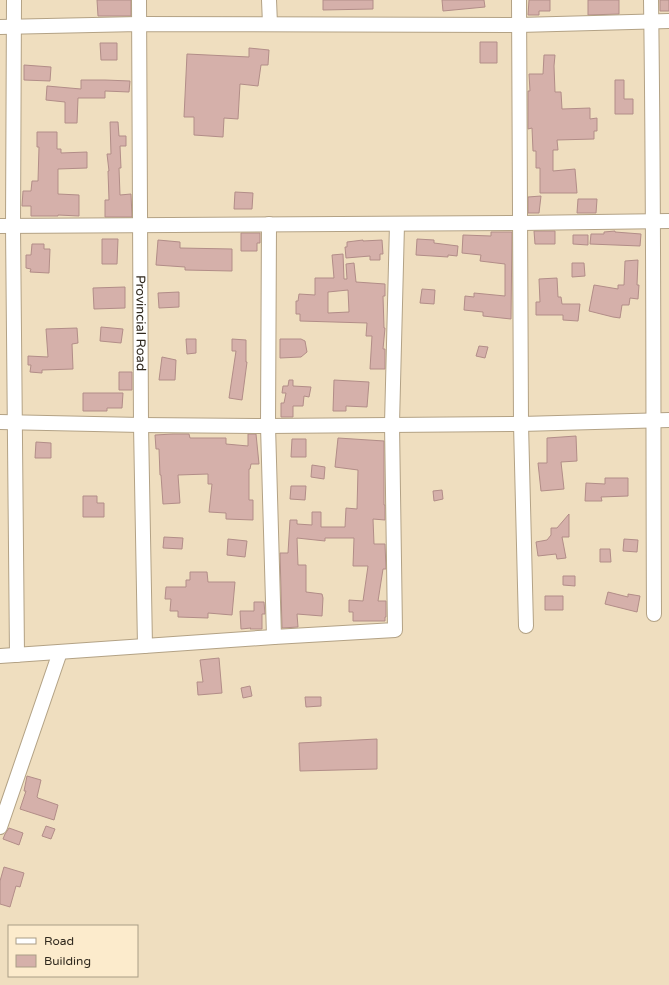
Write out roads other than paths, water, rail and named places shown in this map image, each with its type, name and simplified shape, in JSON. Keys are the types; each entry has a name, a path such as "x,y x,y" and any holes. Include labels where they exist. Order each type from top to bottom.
{"street":[{"path":"14,0 15,27 6,226 14,422 17,655"},
{"name":"Provincial Road","path":"139,0 139,225 144,646"},
{"path":"269,0 270,24"},
{"path":"519,0 521,424 526,626"},
{"path":"651,0 654,221 654,614"},
{"path":"0,27 139,24 519,25 669,21"},
{"path":"6,226 521,223 669,220"},
{"path":"269,224 268,426 274,637"},
{"path":"0,656 396,630 392,424 397,224"},
{"path":"0,422 268,426 521,424 669,420"},
{"path":"0,828 60,652"}]}
